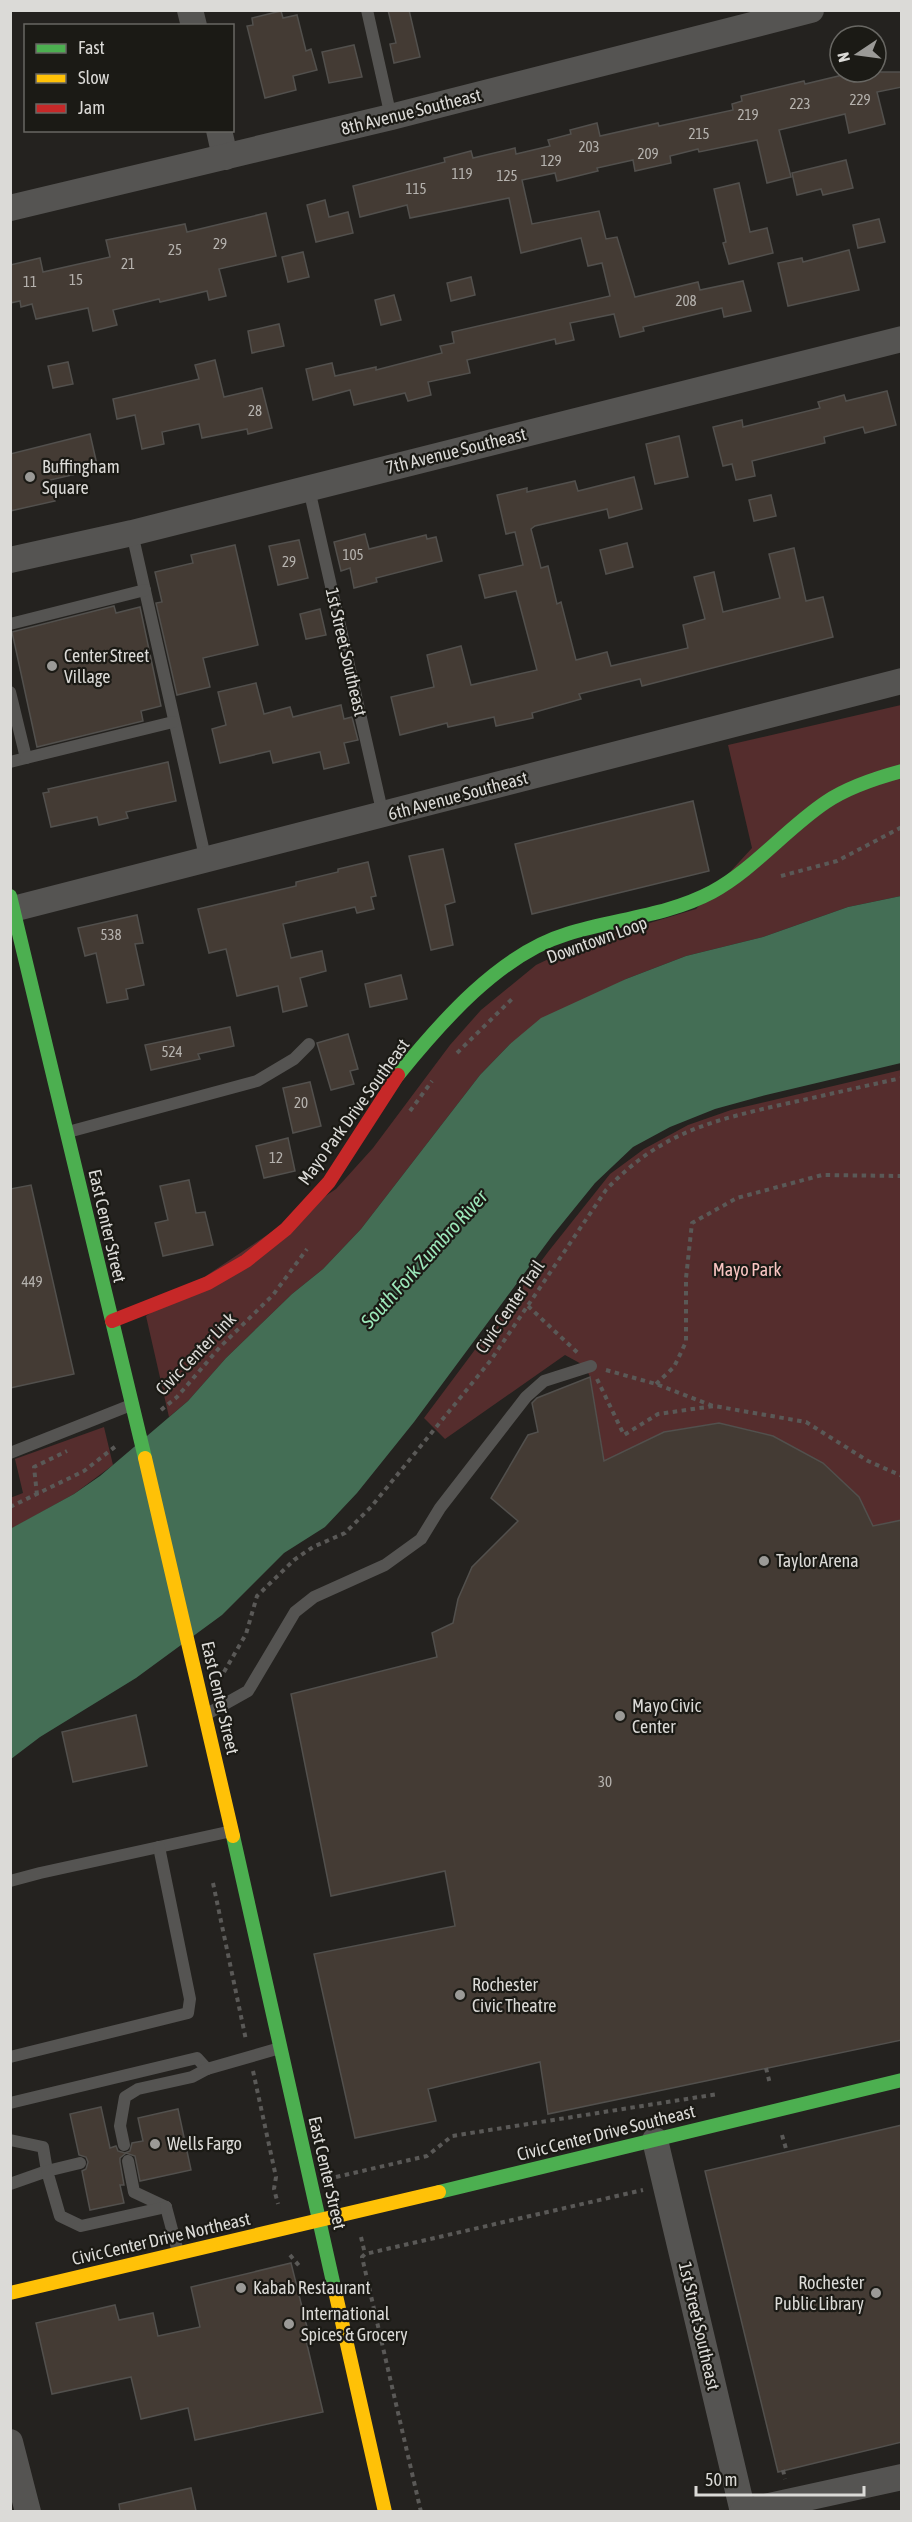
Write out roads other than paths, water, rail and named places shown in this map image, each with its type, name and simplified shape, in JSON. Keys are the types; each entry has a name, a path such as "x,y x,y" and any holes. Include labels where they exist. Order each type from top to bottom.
{"street":[{"name":"8th Avenue Southeast","path":"10,208 391,117 811,10"},
{"path":"219,132 225,157"},
{"name":"7th Avenue Southeast","path":"10,560 132,533 902,339"},
{"name":"6th Avenue Southeast","path":"12,902 206,861 902,681"},
{"name":"Mayo Park Drive Southeast","path":"111,1321 208,1283 246,1260 286,1229 330,1182 399,1074 447,1019 488,980 530,950 566,934 670,908 712,892 753,862 827,801 873,779 902,771"},
{"name":"East Center Street","path":"12,902 206,1714 386,2511"},
{"name":"Civic Center Drive Southeast","path":"320,2221 902,2080"},
{"name":"1st Street Southeast","path":"656,2140 743,2511"},
{"name":"Civic Center Drive Northeast","path":"10,2293 320,2221"},
{"path":"11,2447 28,2511"},
{"path":"743,2511 902,2477"}],"lane":[{"path":"367,10 391,117"},
{"name":"1st Street Southeast","path":"309,489 383,816"},
{"path":"132,533 206,861"},
{"path":"10,624 145,590"},
{"path":"10,692 26,758"},
{"path":"10,762 173,722"},
{"path":"66,1132 257,1081 294,1059 309,1044"},
{"path":"206,1714 248,1691 295,1612 315,1597 385,1565 422,1539 440,1508 526,1397 544,1381 591,1366"},
{"path":"10,1453 132,1405"},
{"path":"10,1881 232,1831"},
{"path":"10,2057 188,2013 190,1999 159,1847"},
{"path":"124,2145 120,2126 125,2097 138,2089 192,2077 207,2070 281,2047"},
{"path":"10,2103 197,2058 207,2070"},
{"path":"10,2140 43,2146 47,2171 60,2216 81,2226 166,2207"},
{"path":"128,2161 134,2192 166,2207"},
{"path":"10,2184 47,2171 80,2163"},
{"path":"166,2207 178,2254"}],"water":[{"name":"South Fork Zumbro River","path":"901,896 901,1063 715,1109 670,1127 633,1147 595,1183 552,1236 414,1422 357,1493 325,1527 284,1553 222,1615 136,1678 40,1737 11,1759 10,1529 74,1494 100,1476 188,1401 226,1358 292,1294 323,1269 361,1229 480,1075 510,1044 541,1018 626,979 686,956 763,937 848,907"}],"place":[{"name":"Buffingham Square","path":"30,477"},
{"name":"Center Street Village","path":"52,666"},
{"name":"Taylor Arena","path":"764,1561"},
{"name":"Mayo Civic Center","path":"620,1716"},
{"name":"Rochester Civic Theatre","path":"460,1995"},
{"name":"Wells Fargo","path":"155,2144"},
{"name":"Kabab Restaurant","path":"241,2288"},
{"name":"Rochester Public Library","path":"876,2293"},
{"name":"International Spices & Grocery","path":"289,2324"}],"park label":[{"name":"Mayo Park","path":"747,1270"}]}
